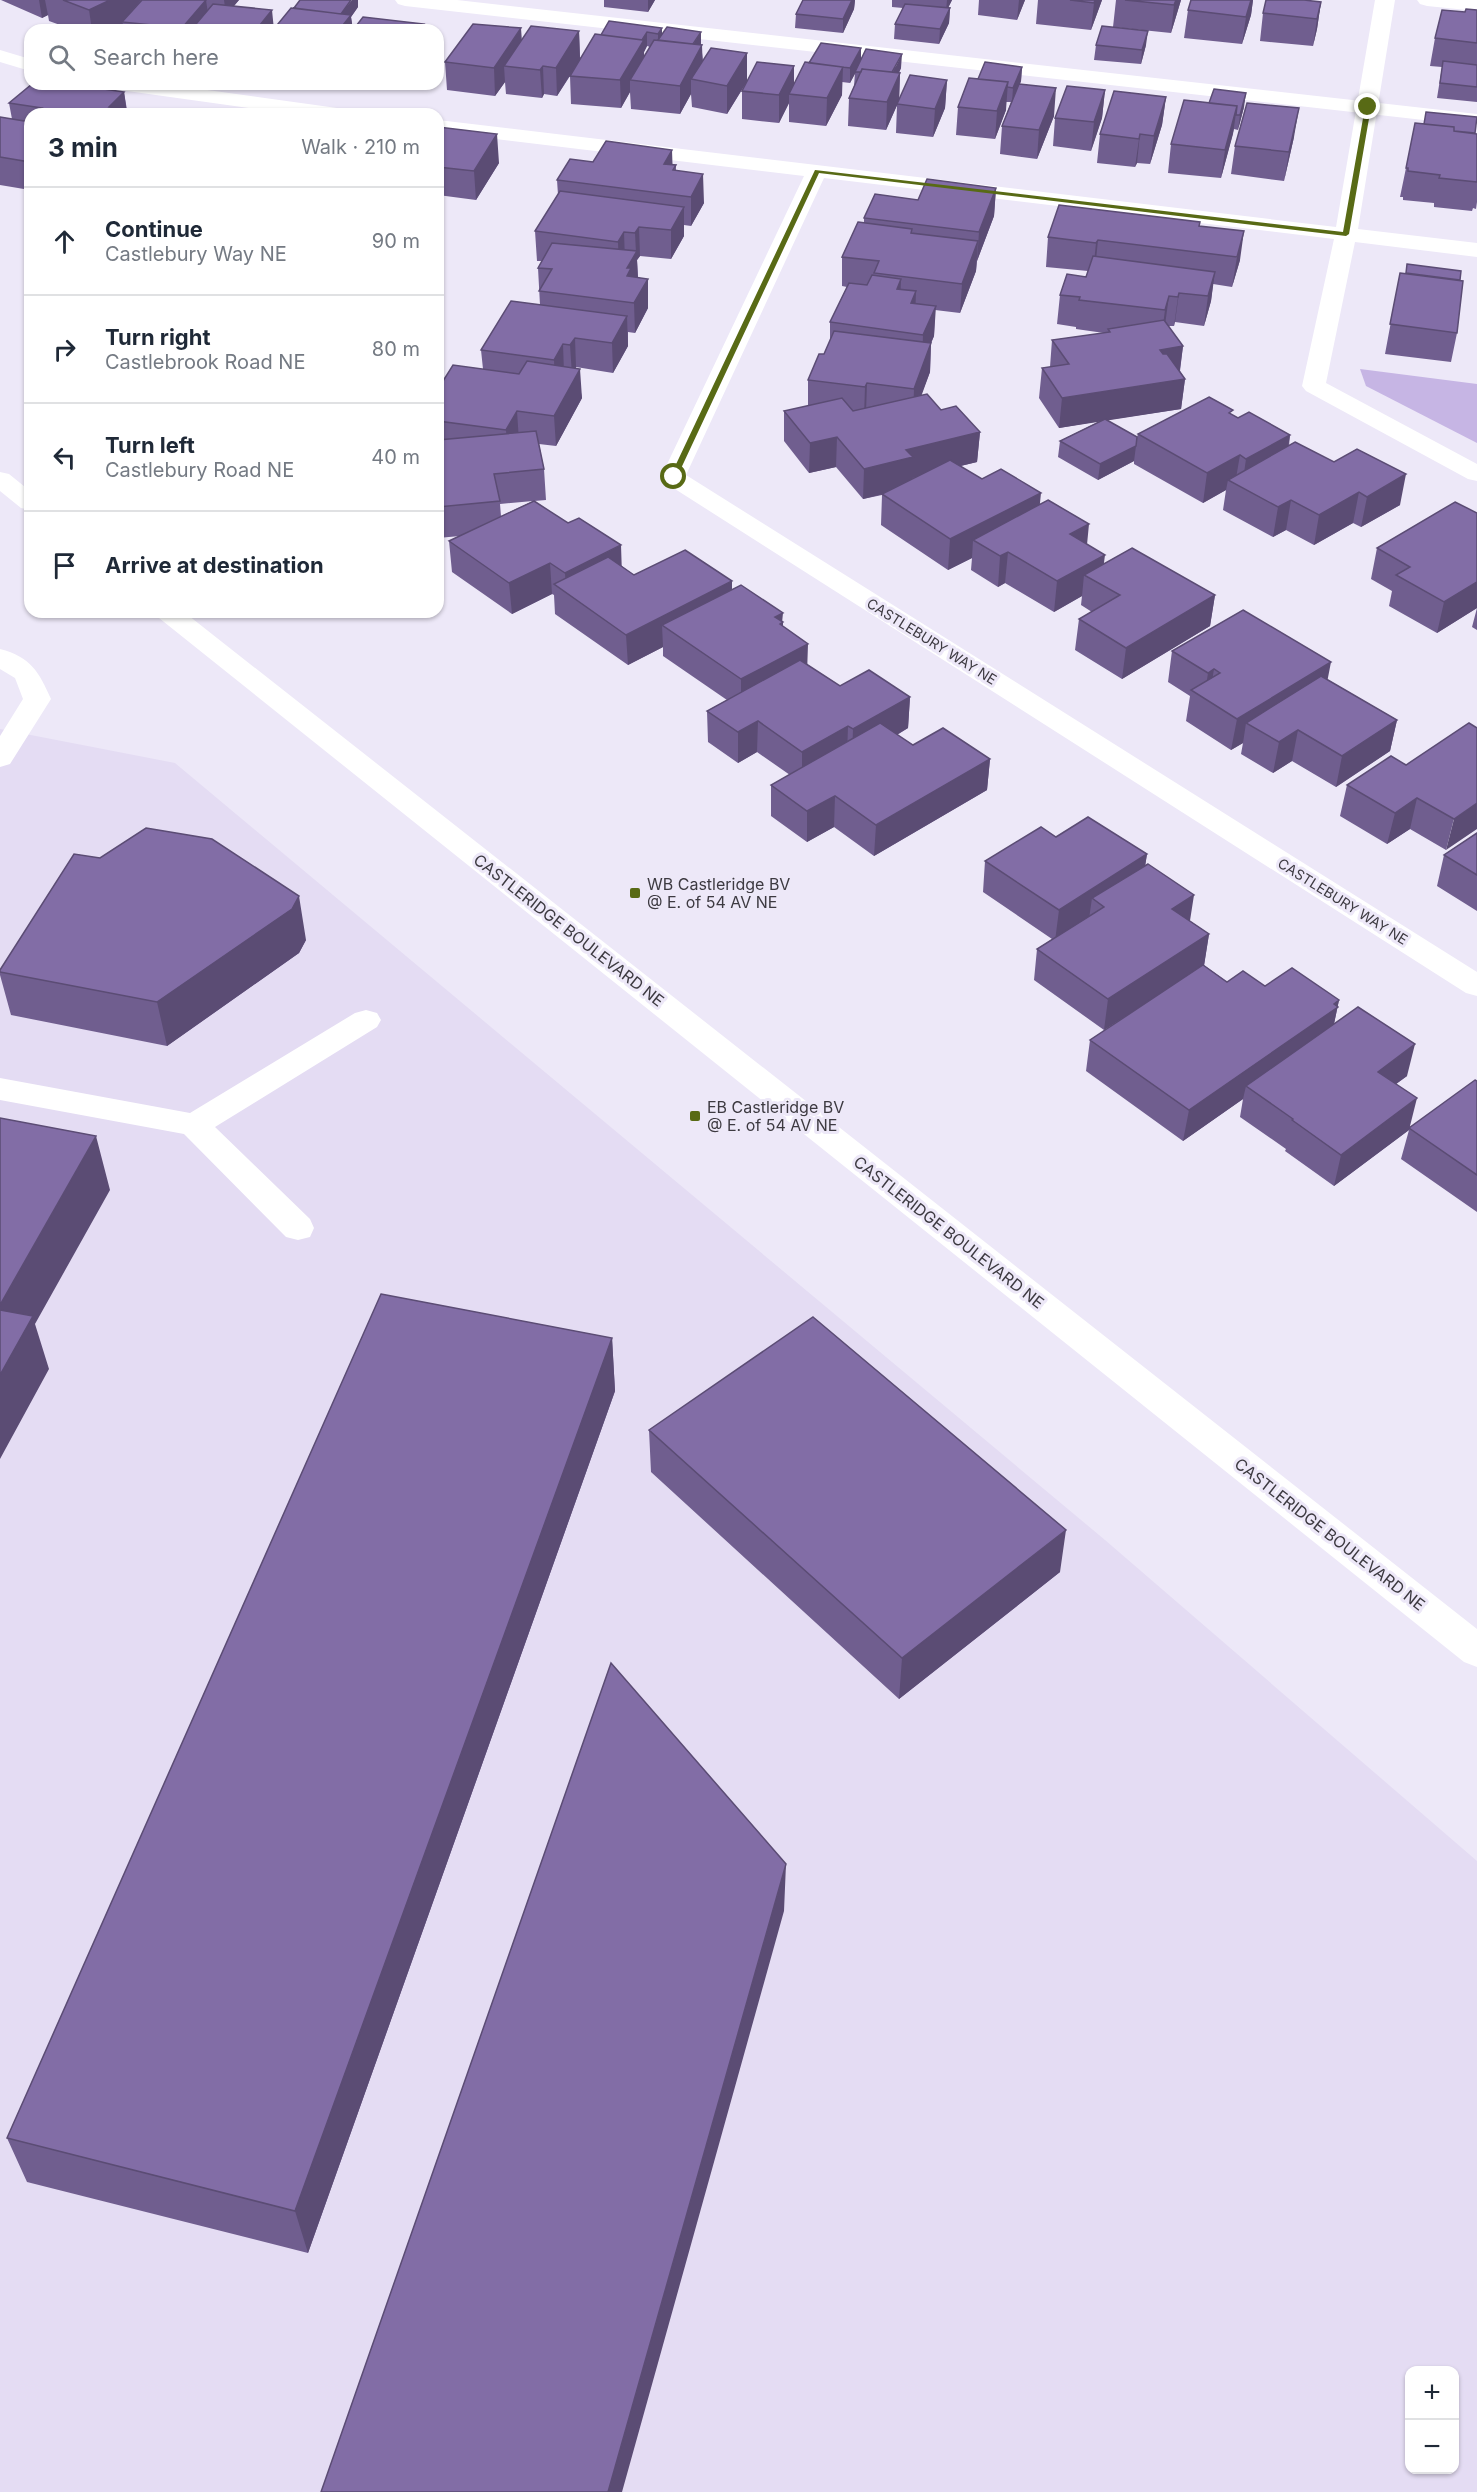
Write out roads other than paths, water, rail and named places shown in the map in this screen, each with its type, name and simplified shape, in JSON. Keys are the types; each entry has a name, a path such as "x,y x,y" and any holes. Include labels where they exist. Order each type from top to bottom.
{"street":[{"path":"405,0 472,3 1477,120"},
{"path":"1385,0 1346,234 1314,386 1477,474"},
{"path":"1427,0 1477,5"},
{"path":"0,56 24,63"},
{"path":"158,90 273,108"},
{"path":"444,127 1477,250"},
{"name":"CASTLEBURY WAY NE","path":"817,171 674,477 1477,986"},
{"path":"0,479 24,498"},
{"name":"CASTLERIDGE BOULEVARD NE","path":"176,618 1477,1651"},
{"path":"0,657 27,674 37,699 0,758"},
{"path":"194,1125 366,1020"},
{"path":"0,1089 194,1125 298,1228"}],"place":[{"name":"WB Castleridge BV @ E. of 54 AV NE","path":"635,893"},
{"name":"EB Castleridge BV @ E. of 54 AV NE","path":"695,1116"}]}
